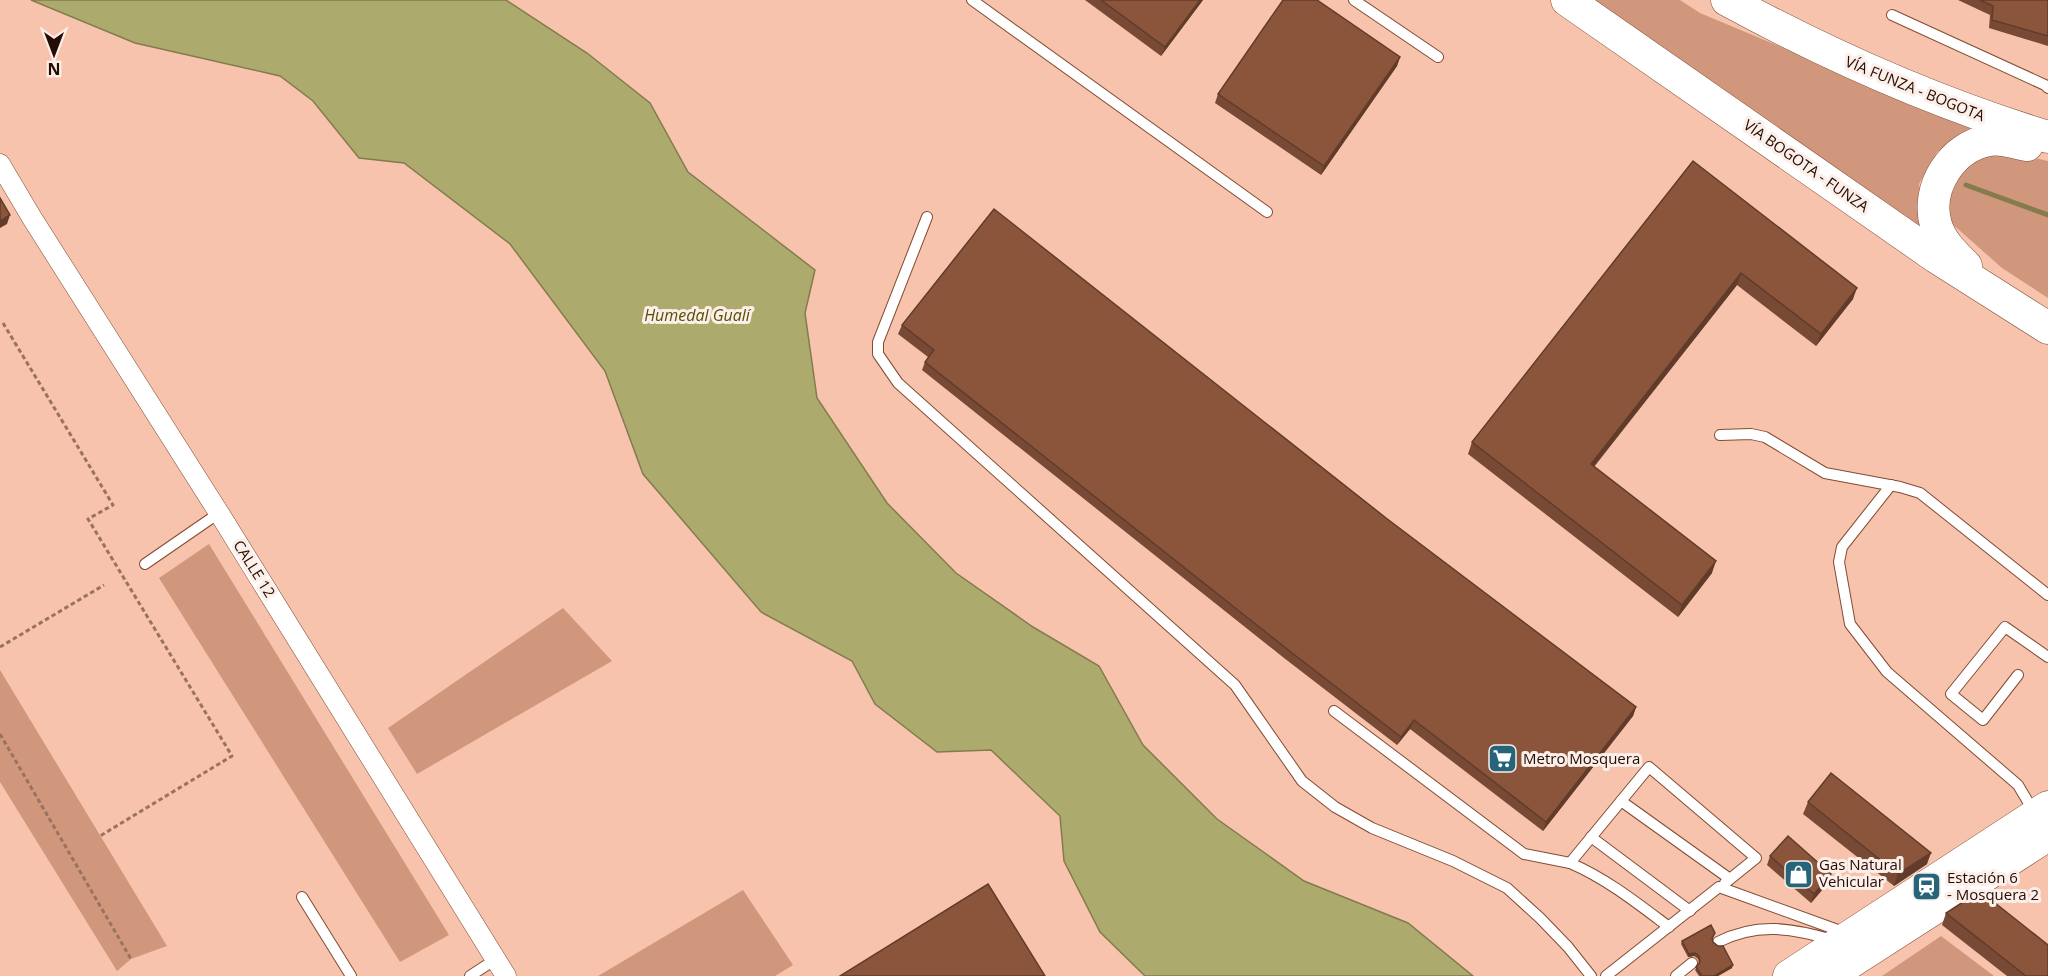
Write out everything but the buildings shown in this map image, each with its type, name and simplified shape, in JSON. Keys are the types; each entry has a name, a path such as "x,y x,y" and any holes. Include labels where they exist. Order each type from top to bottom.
{"main road":[{"name":"VÍA BOGOTA - FUNZA","path":"1567,0 1936,257 2048,328"},
{"name":"VÍA FUNZA - BOGOTA","path":"1727,0 1786,32 1872,73 1989,119 2048,137"},
{"path":"1999,297 1947,247 1936,225 1934,204 1938,182 1949,163 1969,147 1991,140 2048,150"},
{"path":"1789,976 2044,819"},
{"path":"1829,976 2044,819"}],"street":[{"name":"VÍA FUNZA - BOGOTA","path":"1753,0 1786,32"},
{"name":"CALLE 12","path":"0,164 501,968"}],"lane":[{"path":"972,0 1268,212"},
{"path":"1354,0 1438,57"},
{"path":"1892,15 2048,88"},
{"path":"927,217 878,342 878,354 898,383 1235,685 1302,781 1335,807 1371,828 1453,861 1507,888 1568,947 1591,976"},
{"path":"1720,435 1751,434 1765,437 1825,473 1920,493 2048,596"},
{"path":"1890,485 1842,547 1839,562 1850,624 1887,672 2018,785 2044,819"},
{"path":"145,564 219,513"},
{"path":"2018,675 1983,720 1951,694 2005,627 2048,657"},
{"path":"1334,711 1524,854 1569,863 1593,873 1669,927"},
{"path":"1569,863 1649,767 1756,858 1606,976"},
{"path":"1621,801 1730,879"},
{"path":"1591,837 1690,911"},
{"path":"1719,887 1846,939"},
{"path":"302,897 351,976"},
{"path":"1718,942 1737,932 1763,928 1846,939"},
{"path":"1676,976 1692,963"},
{"path":"470,976 501,968"}],"path":[{"path":"3,323 113,505 88,519 232,756 100,836"},
{"path":"0,647 104,585"},
{"path":"0,734 131,959"}],"shaded area":[{"path":"1586,0 1680,0 1700,13 1977,129 1937,152 1919,184 1927,233"},
{"path":"1992,154 2020,155 2048,161 2048,298 2002,268 1950,222 1945,199 1958,171"},
{"path":"209,544 449,935 400,962 159,578"},
{"path":"563,608 612,661 417,774 388,728"},
{"path":"0,670 167,946 131,959 117,971 0,782"},
{"path":"743,890 793,965 775,976 598,976"},
{"path":"1941,936 1994,976 1882,976"}],"water":[{"name":"Humedal Gualí","path":"31,0 506,0 587,53 650,103 688,172 815,270 805,313 817,398 887,503 956,573 1033,627 1099,666 1143,745 1217,819 1304,881 1408,923 1473,976 1145,976 1100,932 1064,861 1060,816 991,750 937,752 875,704 852,661 761,612 643,474 605,371 510,244 404,163 359,158 313,101 280,76 135,43"}],"waterway":[{"path":"1966,185 2048,215"}],"place":[{"name":"Metro Mosquera","path":"1502,759"},
{"name":"Gas Natural Vehicular","path":"1798,874"},
{"name":"Estación 6 - Mosquera 2","path":"1926,887"}]}
